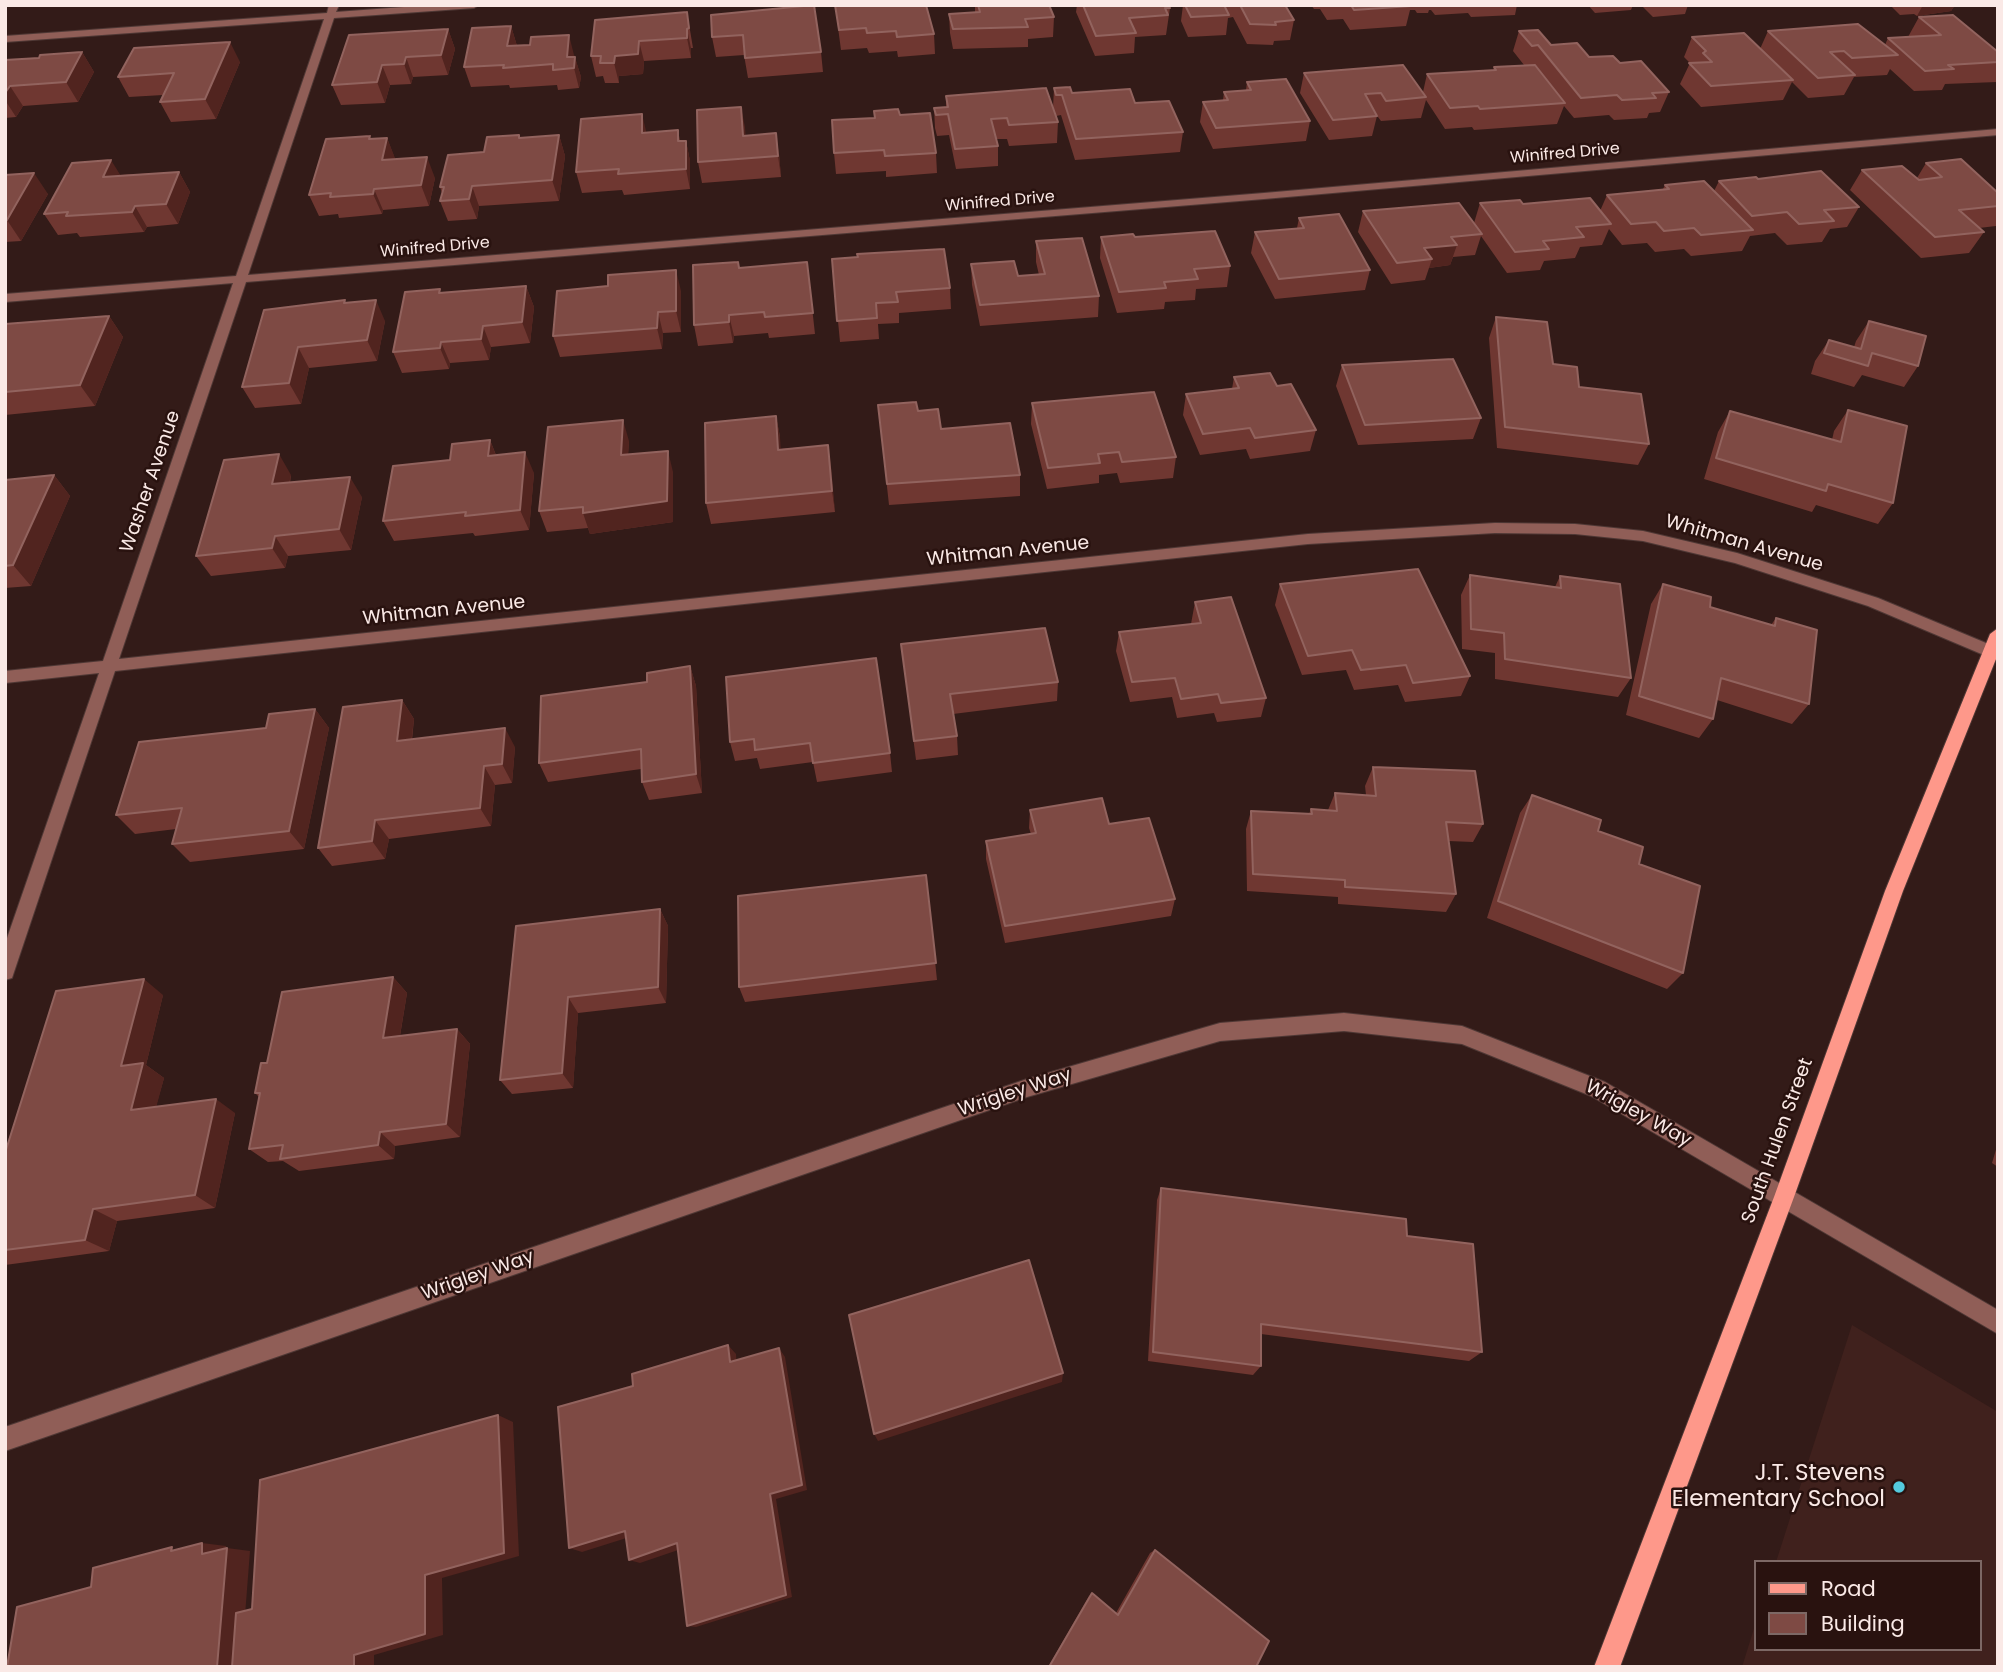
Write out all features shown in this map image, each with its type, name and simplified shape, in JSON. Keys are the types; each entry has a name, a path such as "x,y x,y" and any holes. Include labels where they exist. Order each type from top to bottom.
{"main road":[{"name":"South Hulen Street","path":"1607,1667 1784,1197 1894,891 1995,647"}],"street":[{"path":"5,39 332,10 474,5"},
{"name":"Washer Avenue","path":"5,972 332,10"},
{"name":"Winifred Drive","path":"5,298 1250,198 1998,132"},
{"name":"Whitman Avenue","path":"5,677 1308,539 1495,528 1575,529 1643,536 1737,558 1873,602 1995,647"},
{"name":"Wrigley Way","path":"5,1439 1027,1088 1220,1032 1344,1022 1462,1035 1598,1089 1998,1323"}],"shaded area":[{"name":"J.T. Stevens Elementary School","path":"1852,1325 1998,1412 1998,1667 1742,1667 1755,1625 1755,1651 1982,1651 1982,1560 1777,1560"}],"building":[{"path":"814,5 821,52 745,58 743,35 712,37 711,15"},
{"path":"835,5 926,5 934,34 897,37 896,31 867,33 866,28 839,30"},
{"path":"978,5 1049,5 1054,17 1025,19 1028,27 953,29 949,14 980,12"},
{"path":"1083,5 1168,5 1170,8 1165,8 1168,15 1129,18 1136,33 1096,36"},
{"path":"1185,5 1224,5 1229,15 1191,17"},
{"path":"1240,5 1285,5 1294,20 1275,22 1276,25 1250,24"},
{"path":"1351,5 1410,5 1411,6 1354,10"},
{"path":"687,12 687,38 639,41 638,54 615,56 614,63 600,63 601,56 591,56 595,20"},
{"path":"1953,15 1998,52 1998,62 1948,65 1954,69 1925,71 1888,38 1941,35 1919,17"},
{"path":"1858,24 1898,55 1852,58 1844,51 1830,52 1855,75 1818,78 1768,31"},
{"path":"511,26 507,46 530,45 531,37 569,35 567,57 575,57 574,68 553,70 553,64 503,68 504,65 464,67 472,28"},
{"path":"448,29 441,55 406,57 404,64 382,65 377,82 332,85 349,35"},
{"path":"1538,30 1551,45 1577,43 1589,57 1613,56 1620,63 1641,61 1669,92 1652,93 1656,98 1622,100 1617,95 1581,98 1538,45 1532,46 1519,31"},
{"path":"1744,33 1793,80 1711,86 1689,63 1712,62 1703,53 1706,51 1692,37"},
{"path":"230,42 205,99 160,102 174,73 118,77 134,48"},
{"path":"82,52 66,82 10,86 5,93 5,60"},
{"path":"1403,65 1426,97 1386,101 1381,93 1365,94 1377,116 1333,120 1304,73"},
{"path":"1535,65 1565,103 1480,109 1478,106 1450,108 1427,74 1496,70 1494,67"},
{"path":"1286,79 1310,121 1216,128 1203,102 1228,100 1224,92 1251,90 1247,82"},
{"path":"1070,87 1072,93 1130,89 1135,103 1169,101 1183,132 1076,139 1062,95 1056,95 1054,88"},
{"path":"1046,88 1058,122 1009,125 1007,118 991,119 998,146 955,149 948,114 936,115 934,108 948,107 946,96"},
{"path":"741,107 743,136 776,133 778,156 698,162 697,110"},
{"path":"898,109 900,115 930,113 936,153 885,156 884,150 834,153 832,120 875,118 874,111"},
{"path":"642,114 642,133 678,130 678,141 686,141 686,169 618,174 619,169 576,172 581,119"},
{"path":"519,135 519,138 559,135 552,180 472,186 469,199 440,201 444,187 440,187 448,155 484,152 487,137"},
{"path":"370,136 369,139 387,138 382,160 427,157 421,185 374,189 373,194 330,197 331,193 309,195 326,139"},
{"path":"1961,159 1998,193 1998,206 1959,210 1984,232 1935,237 1862,170 1902,166 1919,180 1942,177 1926,163"},
{"path":"111,160 103,177 179,172 166,204 135,206 132,212 66,216 68,212 44,214 72,163"},
{"path":"1821,171 1859,207 1824,210 1834,221 1799,224 1787,212 1752,216 1719,181 1758,179"},
{"path":"34,173 7,220 5,220 5,175"},
{"path":"1704,181 1753,230 1701,235 1694,228 1664,231 1656,222 1631,224 1607,195 1669,189 1665,185"},
{"path":"1590,198 1611,224 1576,227 1584,237 1543,241 1549,249 1515,252 1480,203 1520,200 1523,204"},
{"path":"1459,203 1482,234 1451,237 1457,245 1424,248 1432,259 1397,263 1363,211"},
{"path":"1339,214 1370,270 1279,279 1255,232 1304,228 1299,218"},
{"path":"1215,231 1230,266 1194,269 1198,279 1164,282 1166,288 1119,292 1101,237 1133,234 1135,237"},
{"path":"1082,238 1099,296 980,305 971,264 1014,261 1018,276 1045,274 1036,241"},
{"path":"944,249 950,288 896,292 898,302 876,303 877,318 837,321 832,259 858,257 857,254"},
{"path":"738,262 739,268 807,262 813,313 765,317 764,312 729,315 729,322 694,325 693,265"},
{"path":"676,270 676,311 658,312 657,328 553,336 557,291 608,286 608,275"},
{"path":"526,286 522,322 483,326 481,339 441,342 440,348 393,352 405,292 440,289 439,293"},
{"path":"345,300 344,303 376,300 367,340 298,347 289,383 242,387 264,310"},
{"path":"109,316 80,385 5,392 5,324"},
{"path":"1496,317 1547,322 1553,364 1577,367 1579,387 1641,394 1649,444 1505,427"},
{"path":"1869,321 1926,336 1918,366 1872,353 1868,366 1824,353 1829,340 1861,349"},
{"path":"1453,359 1481,418 1365,425 1342,365"},
{"path":"1270,373 1277,386 1291,384 1316,430 1255,438 1250,428 1203,434 1186,394 1239,388 1234,377"},
{"path":"1154,392 1176,457 1122,462 1119,452 1098,454 1100,463 1048,468 1032,403"},
{"path":"916,402 918,411 938,409 941,429 1010,423 1020,475 887,484 878,405"},
{"path":"1848,410 1907,426 1893,503 1828,484 1826,491 1716,458 1730,411 1841,442"},
{"path":"776,416 778,450 828,445 832,491 706,503 705,423"},
{"path":"623,420 621,455 668,451 667,501 583,513 583,507 539,511 548,427"},
{"path":"490,440 488,456 525,452 520,510 465,516 466,512 383,521 393,466 450,460 452,444"},
{"path":"279,454 272,484 350,477 339,529 275,536 272,548 196,556 224,460"},
{"path":"54,475 13,565 5,566 5,480"},
{"path":"1418,569 1470,676 1413,683 1406,665 1361,670 1352,650 1308,656 1280,584"},
{"path":"1470,575 1561,588 1560,576 1620,584 1631,678 1505,659 1504,633 1471,629"},
{"path":"1663,584 1711,597 1710,607 1775,626 1776,618 1817,630 1809,704 1721,678 1713,719 1639,696"},
{"path":"1231,597 1266,698 1221,703 1218,694 1181,699 1175,678 1132,682 1119,632 1201,623 1195,602"},
{"path":"1045,628 1058,682 950,694 957,736 914,741 901,644"},
{"path":"876,658 890,753 813,763 810,743 755,750 754,739 730,742 726,677"},
{"path":"690,666 696,774 642,782 641,749 539,763 541,696 647,682 647,673"},
{"path":"402,700 397,741 505,728 502,764 484,766 480,808 375,820 372,841 318,848 343,707"},
{"path":"315,709 289,831 172,844 182,808 116,815 139,742 266,728 269,714"},
{"path":"1373,767 1475,771 1483,824 1446,822 1456,894 1345,887 1345,880 1253,874 1251,811 1312,814 1311,809 1337,811 1335,793 1376,796"},
{"path":"1532,795 1601,820 1598,831 1643,847 1639,864 1700,886 1683,973 1498,901"},
{"path":"1102,798 1109,824 1149,818 1175,899 1005,926 986,841 1036,833 1030,810"},
{"path":"926,875 936,963 739,987 738,896"},
{"path":"660,909 658,987 568,997 562,1073 500,1080 516,926"},
{"path":"393,977 383,1038 457,1029 446,1124 380,1132 378,1145 280,1159 283,1145 249,1149 260,1093 255,1093 261,1063 267,1063 282,992"},
{"path":"144,979 121,1066 143,1063 131,1110 216,1099 195,1195 93,1209 85,1240 5,1250 5,1153 56,991"},
{"path":"1161,1188 1406,1219 1407,1236 1473,1244 1482,1352 1261,1324 1261,1366 1153,1352"},
{"path":"1029,1260 1063,1373 874,1434 849,1315"},
{"path":"728,1345 730,1362 779,1348 802,1485 770,1494 786,1595 687,1626 677,1543 629,1560 625,1531 569,1548 558,1407 633,1386 632,1374"},
{"path":"498,1415 504,1553 425,1575 425,1634 354,1655 354,1667 232,1667 236,1613 252,1609 260,1480"},
{"path":"202,1543 202,1554 227,1548 217,1667 7,1667 17,1607 91,1587 93,1568 172,1547 171,1551"},
{"path":"1155,1550 1269,1641 1256,1667 1049,1667 1092,1593 1118,1615"}],"place":[{"name":"J.T. Stevens Elementary School","path":"1899,1487"}]}
